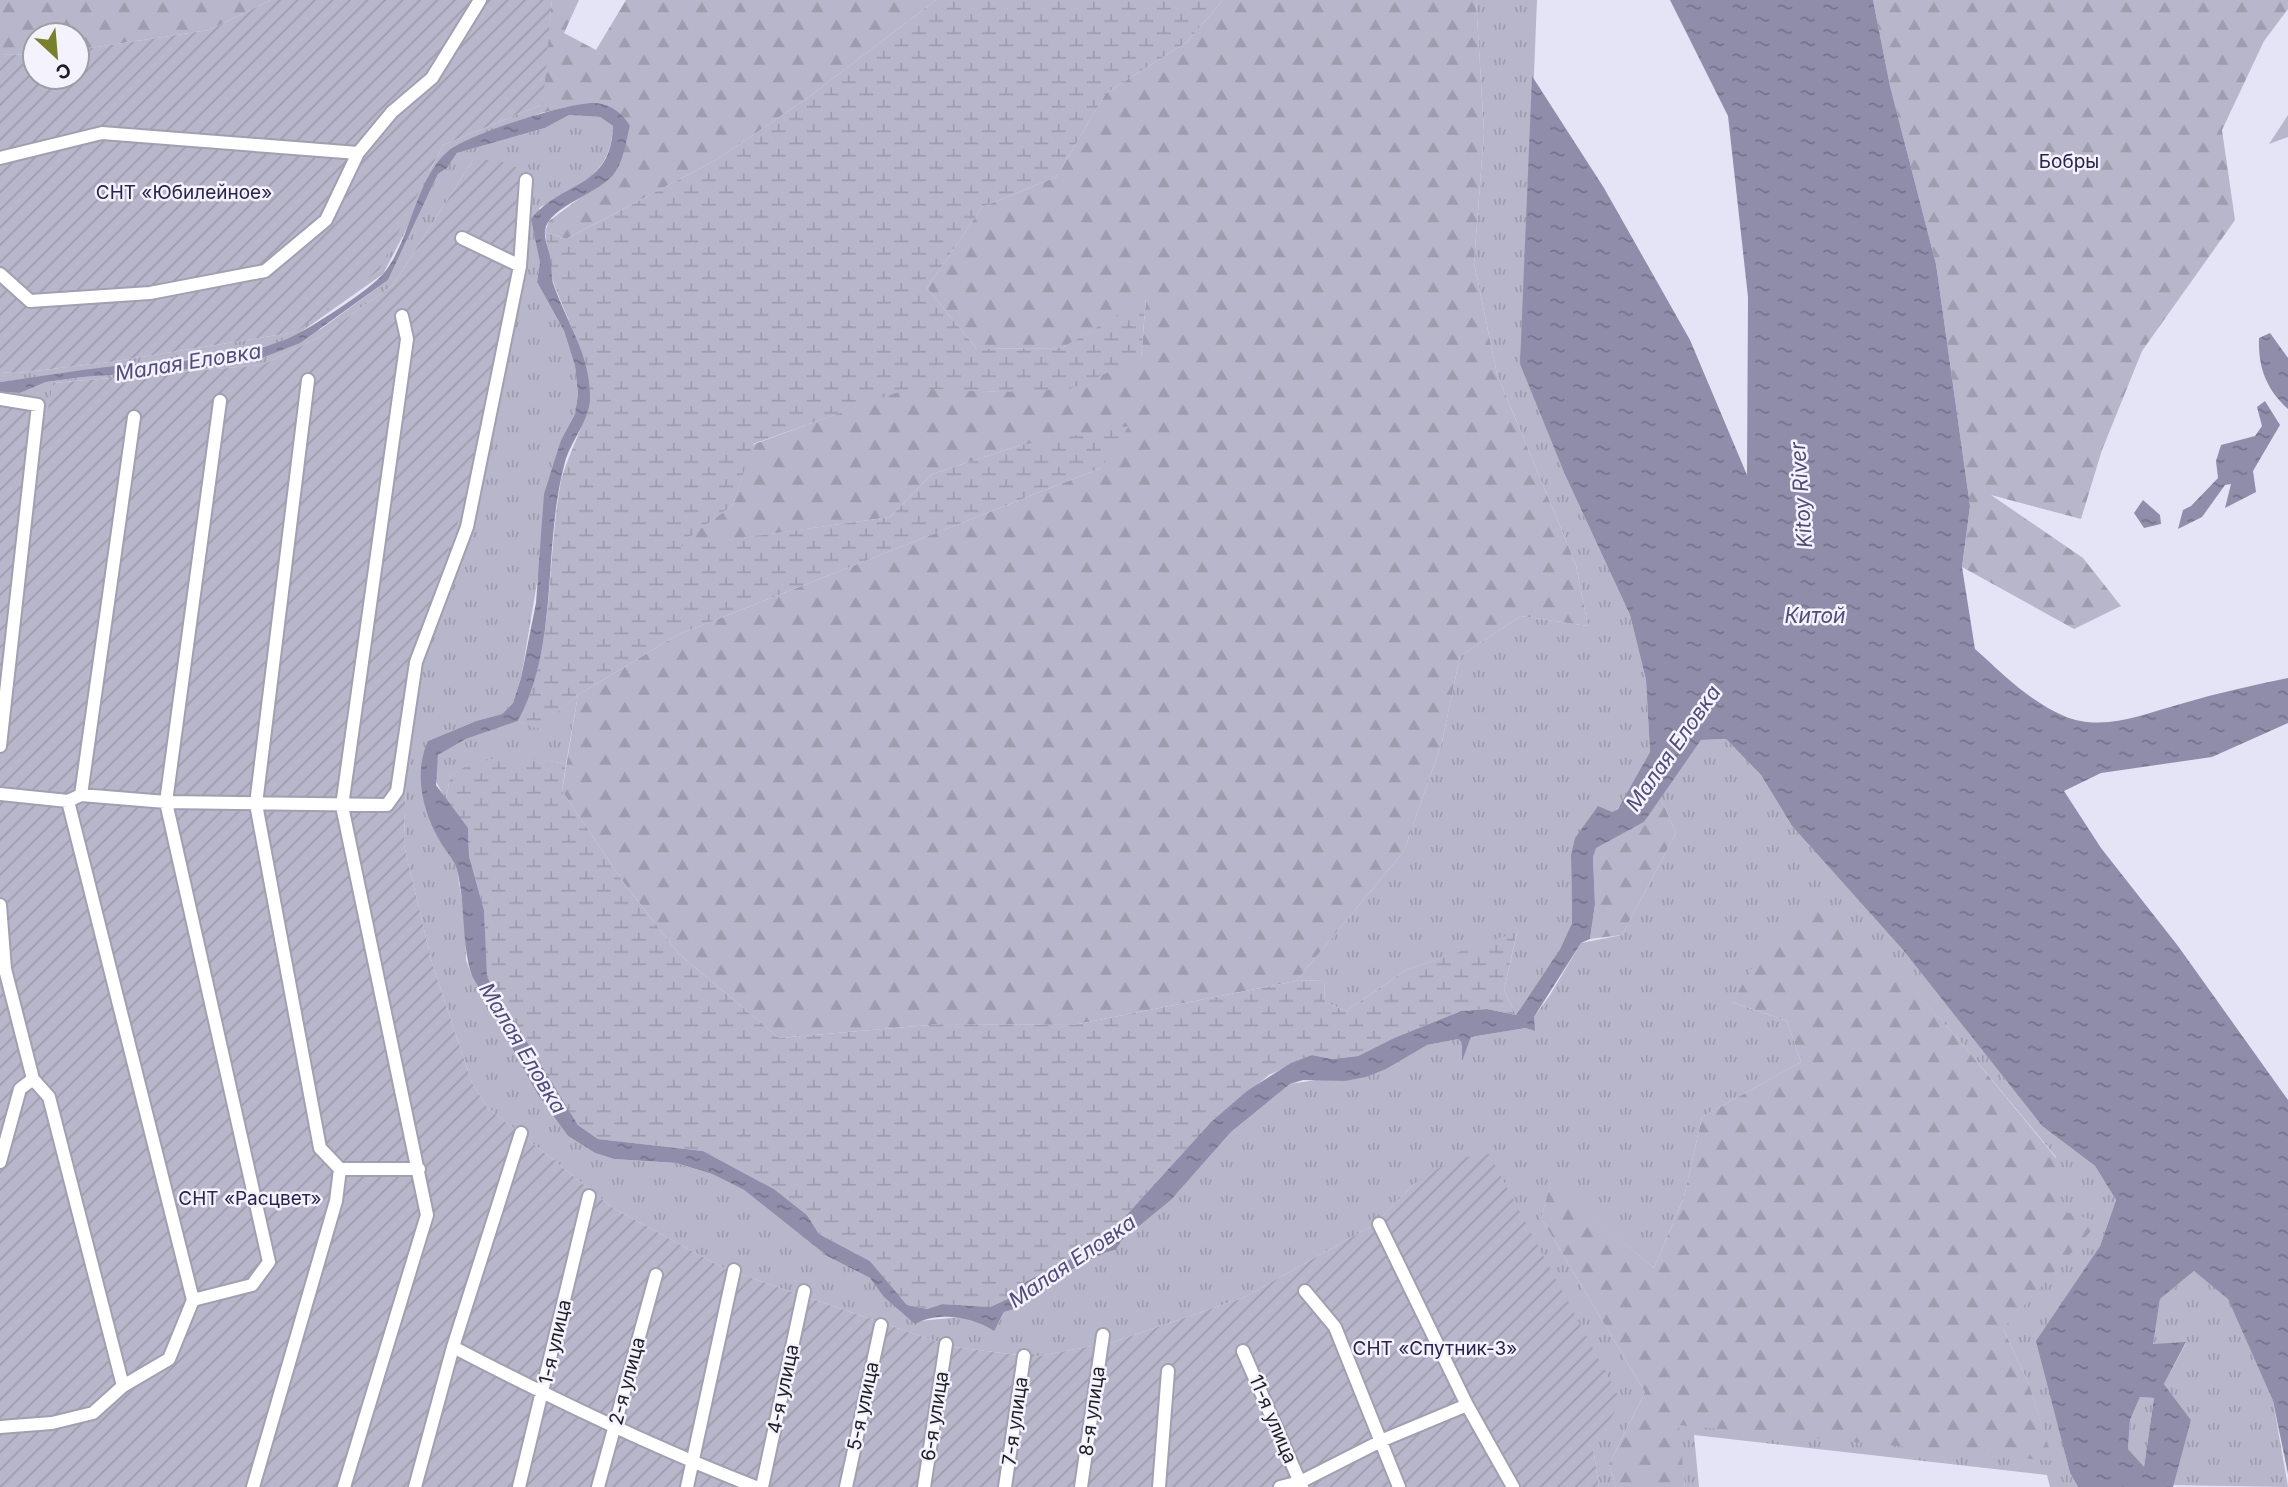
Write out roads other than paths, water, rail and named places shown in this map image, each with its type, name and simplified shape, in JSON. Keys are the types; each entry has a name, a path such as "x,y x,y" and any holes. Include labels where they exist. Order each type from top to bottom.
{"street":[{"path":"0,274 30,301 150,293 265,271 326,220 358,153 391,112 432,78 480,0"},
{"path":"0,158 102,133 358,153"},
{"path":"0,794 68,801 81,795 166,802 387,806 397,791 416,662 467,527 520,266 526,180"},
{"path":"462,238 520,266"},
{"path":"344,1487 427,1215 342,806 407,339 402,316"},
{"path":"308,380 256,804 320,1148 340,1169 419,1169"},
{"path":"0,399 38,405 0,746"},
{"path":"192,1300 251,1286 269,1262 166,802 220,401"},
{"path":"81,795 134,416"},
{"path":"0,1427 52,1423 93,1413 123,1386 169,1359 192,1300 68,801"},
{"path":"0,905 5,969 33,1079 49,1097 123,1386"},
{"path":"0,1162 20,1089 33,1079"},
{"path":"415,1487 453,1347 521,1133"},
{"path":"253,1487 336,1201 340,1169"},
{"name":"1-я улица","path":"519,1487 589,1196"},
{"path":"1379,1224 1467,1405 1513,1487"},
{"path":"687,1487 734,1270"},
{"name":"2-я улица","path":"598,1487 656,1275"},
{"name":"4-я улица","path":"762,1487 804,1291"},
{"path":"1305,1291 1335,1326 1383,1440 1399,1487"},
{"name":"5-я улица","path":"846,1487 881,1325"},
{"name":"8-я улица","path":"1081,1487 1103,1335"},
{"name":"6-я улица","path":"924,1487 946,1344"},
{"path":"453,1347 543,1394 694,1463 756,1487"},
{"name":"11-я улица","path":"1243,1351 1301,1484"},
{"name":"7-я улица","path":"1005,1487 1024,1356"},
{"path":"1159,1487 1168,1371"},
{"path":"1280,1487 1301,1484 1383,1440 1467,1405"}],"water":[{"name":"Китой","path":"1670,0 1873,0 1890,86 1936,264 1970,506 1962,567 1975,649 2039,703 2064,716 2094,723 2125,720 2288,678 2288,723 2212,757 2101,773 2064,791 2101,848 2178,946 2288,1100 2288,1474 2273,1401 2228,1299 2194,1271 2160,1299 2153,1344 2186,1342 2164,1384 2191,1420 2173,1487 2078,1487 2070,1473 2036,1341 2100,1246 2116,1200 2095,1166 2042,1126 1903,950 1792,826 1761,775 1726,739 1701,740 1644,822 1596,848 1593,857 1595,904 1590,939 1581,943 1534,1017 1535,1031 1526,1028 1471,1037 1462,1061 1462,1044 1459,1039 1427,1045 1386,1069 1366,1077 1345,1081 1303,1080 1290,1084 1231,1132 1171,1200 1121,1241 1116,1250 1073,1269 1019,1306 1004,1312 994,1331 976,1322 955,1317 934,1318 915,1324 884,1297 870,1278 827,1256 744,1190 712,1174 676,1163 614,1159 595,1153 568,1136 538,1095 472,976 466,950 457,870 429,819 422,793 421,767 428,741 476,721 502,714 513,703 521,678 536,603 544,494 561,440 575,414 578,394 575,366 564,331 537,282 540,262 531,219 543,206 583,182 604,162 610,147 613,126 600,117 569,115 545,128 457,153 447,168 438,174 388,280 300,343 259,359 208,368 83,377 46,382 20,393 0,392 0,382 101,368 184,361 232,354 277,343 329,315 377,281 400,245 427,178 447,152 496,128 564,107 596,103 612,108 620,114 630,126 616,171 609,179 555,214 545,231 553,283 582,353 590,399 587,415 565,462 558,494 540,660 518,721 466,739 438,755 436,785 468,828 469,856 484,910 487,977 578,1125 598,1139 703,1151 774,1189 807,1215 819,1234 870,1261 907,1305 927,1309 942,1304 990,1307 1012,1297 1025,1282 1070,1259 1121,1221 1211,1122 1247,1091 1291,1063 1312,1055 1332,1059 1358,1056 1461,1011 1487,1009 1516,1015 1560,949 1572,923 1571,855 1575,838 1598,806 1612,812 1618,809 1650,752 1646,680 1630,615 1566,477 1520,364 1532,76 1604,188 1690,340 1747,475 1748,297 1728,116","holes":["2140,1397 2154,1398 2144,1467 2128,1449 2130,1420"]},
{"path":"2270,333 2288,358 2288,409 2274,394 2262,368 2259,338"},
{"path":"2265,401 2280,425 2253,471 2256,492 2225,508 2231,484 2225,485 2202,517 2178,529 2183,510 2191,506 2218,478 2216,461 2221,445 2255,436 2262,426 2257,407"},
{"path":"2143,500 2160,515 2161,524 2144,528 2134,513"}],"park label":[{"name":"Бобры","path":"2069,161"},
{"name":"СНТ «Юбилейное»","path":"184,192"},
{"name":"СНТ «Расцвет»","path":"250,1198"},
{"name":"СНТ «Спутник-3»","path":"1435,1348"}],"water label":[{"name":"Малая Еловка","path":"188,362"},
{"name":"Kitoy River","path":"1801,495"},
{"name":"Малая Еловка","path":"1673,748"},
{"name":"Малая Еловка","path":"523,1048"},
{"name":"Малая Еловка","path":"1072,1261"}]}
